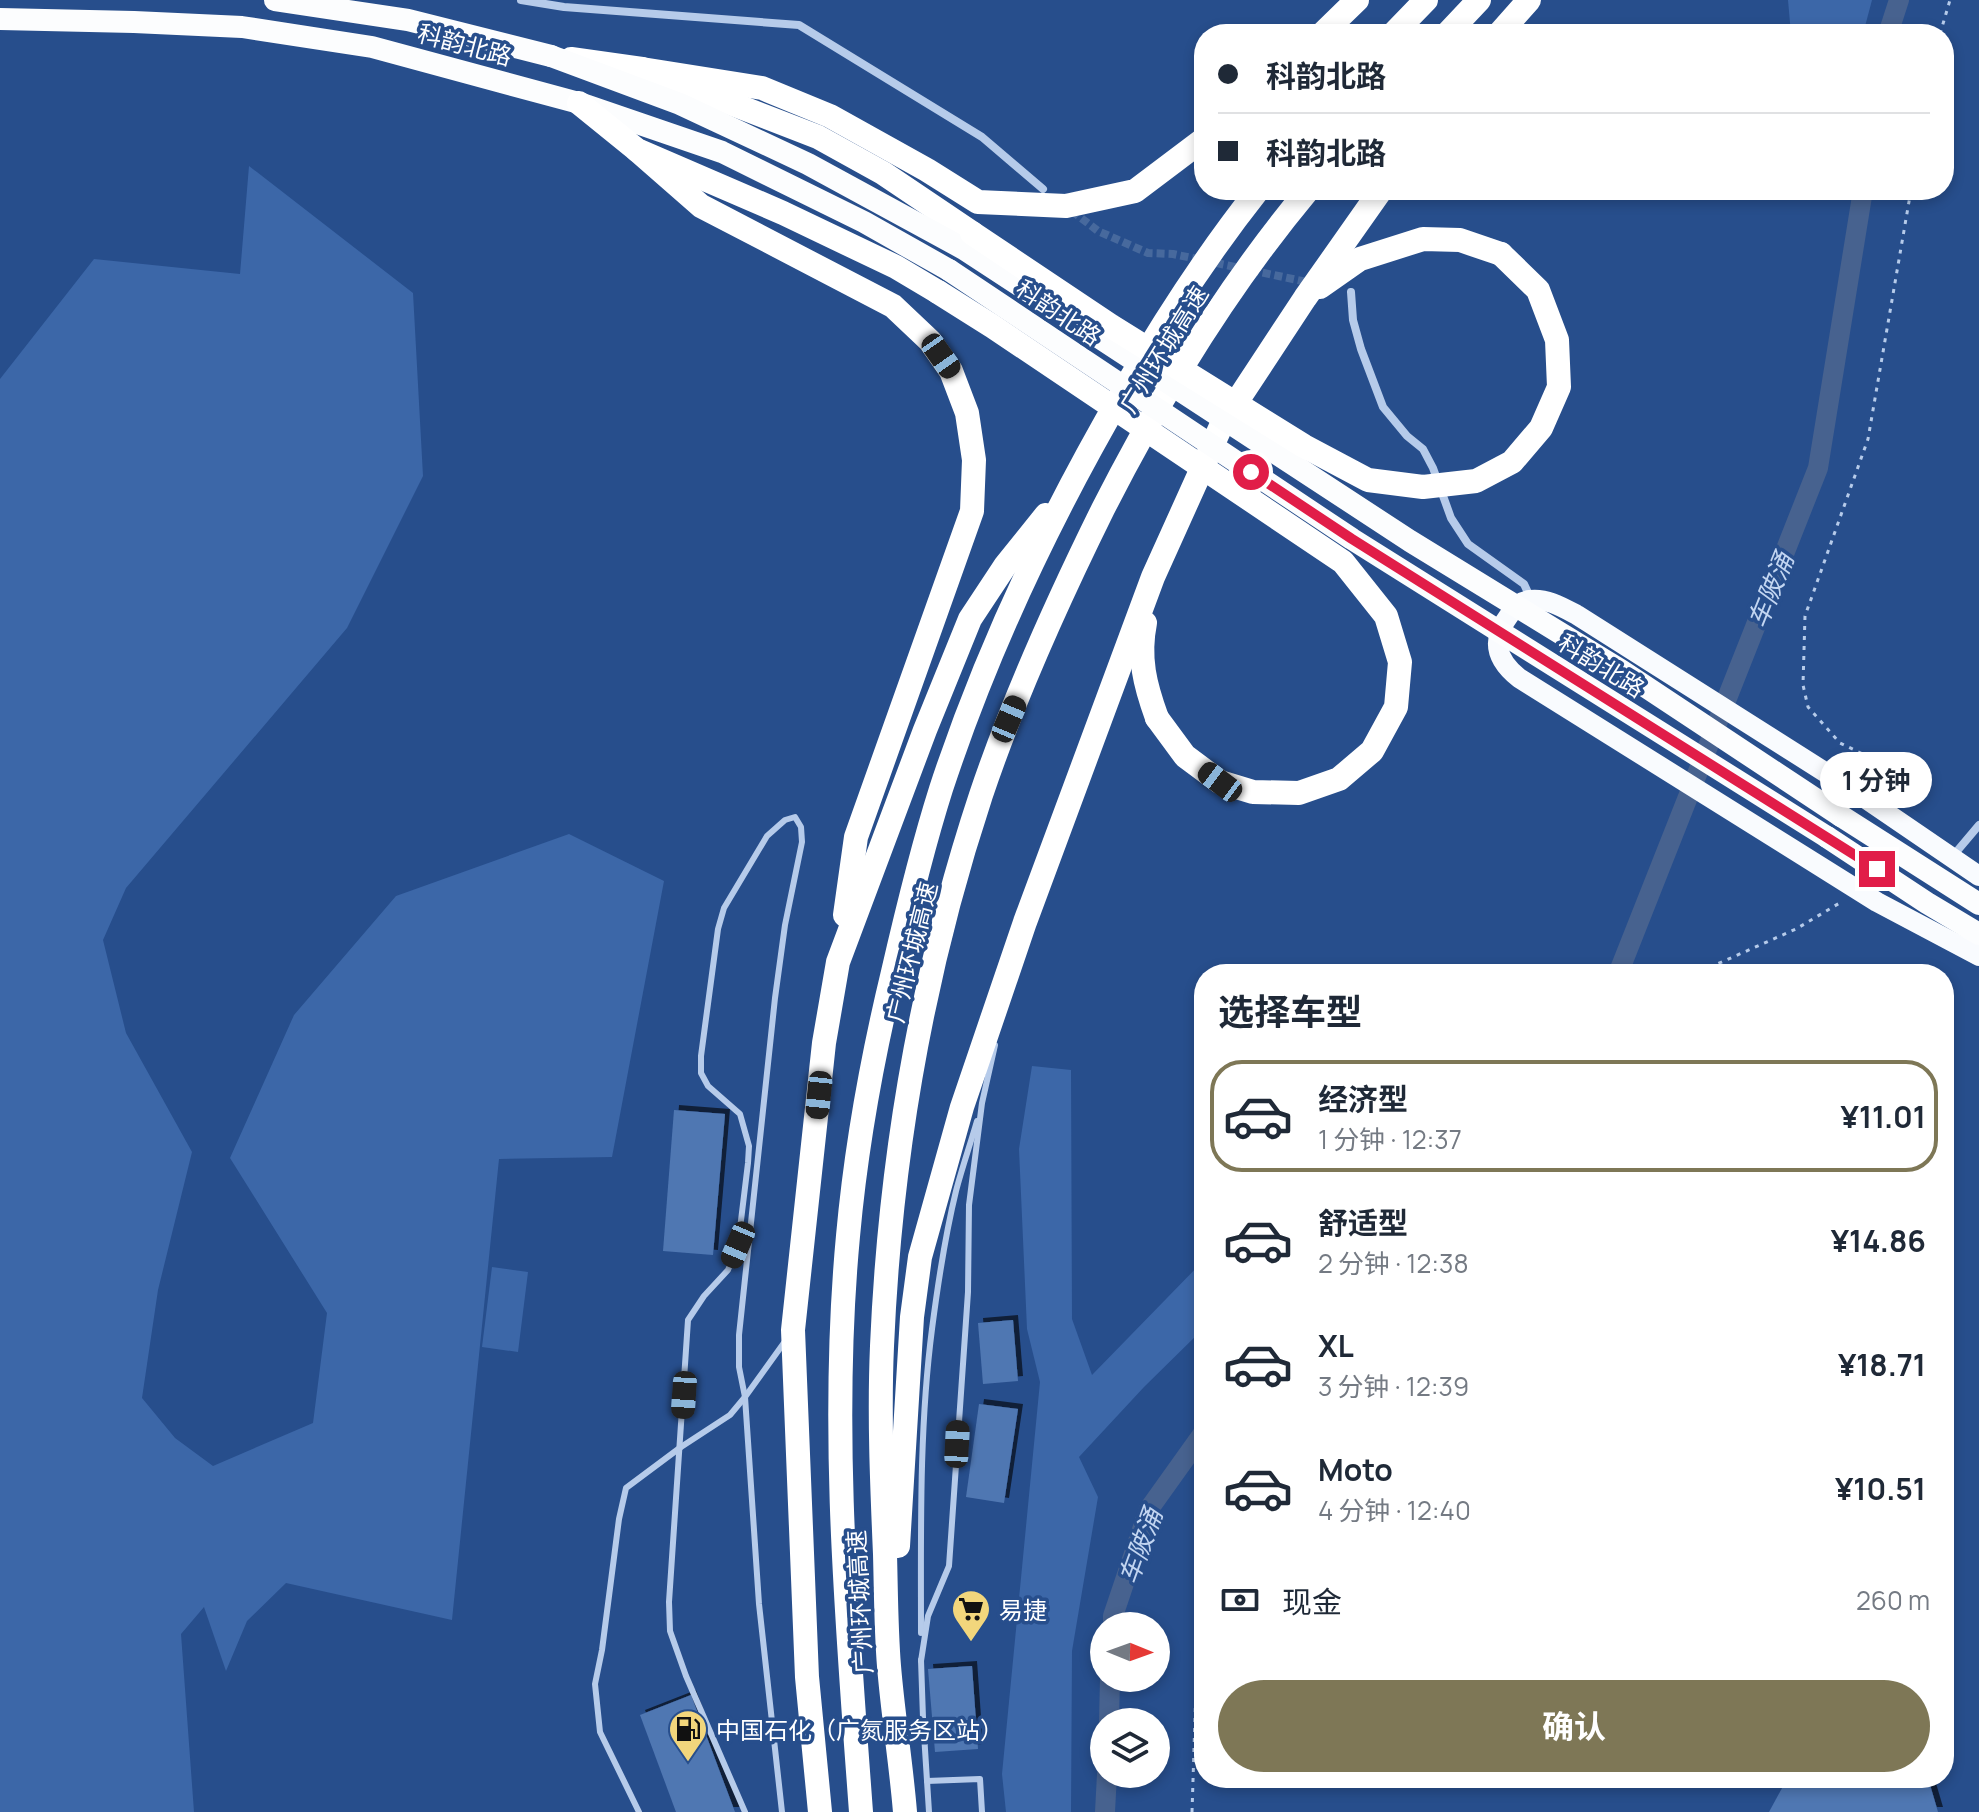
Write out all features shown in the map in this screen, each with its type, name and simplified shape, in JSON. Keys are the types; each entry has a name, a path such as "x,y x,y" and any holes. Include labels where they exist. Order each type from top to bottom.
{"highway":[{"name":"科韵北路","path":"275,0 408,20 551,56 694,110 808,164 964,249 1410,541 1622,671 1979,904"},
{"path":"1332,24 1357,0"},
{"path":"1403,24 1426,0"},
{"path":"1456,24 1479,0"},
{"path":"1508,24 1529,0"},
{"name":"科韵北路","path":"0,19 242,27 372,47 579,103 722,152 864,222 949,270 1352,539 1979,934"},
{"path":"551,56 762,88 830,116 978,202 1066,206 1135,191 1194,147"},
{"path":"642,69 818,137 883,173 1111,326 1304,446 1368,480 1423,487 1476,481 1512,462 1541,428 1559,387 1557,340 1538,290 1501,254 1460,240 1423,239 1360,259 1305,298"},
{"path":"579,103 701,206 893,306 930,341 951,371 967,413 974,460 972,511 856,837 824,1043 793,1330 807,1677 820,1812"},
{"path":"637,150 812,226 896,267 992,326 1343,562 1386,616 1400,662 1396,707 1372,751 1339,779 1299,793 1253,792 1220,782 1185,756 1157,718 1145,683 1141,643 1153,577"},
{"name":"广州环城高速","path":"861,1812 841,1508 842,1335 848,1235 864,1108 906,914 941,791 972,704 1023,582 1095,440 1159,330 1251,200"},
{"name":"广州环城高速","path":"905,1812 889,1665 882,1504 882,1348 890,1225 904,1112 945,919 981,797 1009,719 1066,584 1129,458 1191,353 1246,271 1300,200"},
{"path":"889,1665 912,1317 920,1257 962,1107 1025,922 1153,577 1222,424 1374,200"},
{"path":"838,962 970,619 1005,566 1075,479"}],"main road":[{"path":"1979,876 1850,788 1559,606 1540,599 1525,600 1504,622 1497,645 1500,658 1507,669 1519,678 1818,866 1979,956"}],"street":[{"path":"521,0 564,7 799,25 982,137 1043,189"},
{"path":"1351,292 1353,320 1383,407 1407,436 1423,449 1451,518 1468,544 1524,584 1531,600"},
{"path":"1951,857 1979,825"}],"lane":[{"path":"745,1812 686,1676 670,1631 669,1602 688,1320 704,1296 728,1270 738,1245 748,1163 749,1146 740,1114 708,1086 701,1073 718,929 724,908 767,836 785,820 795,817 801,827 802,842 777,984 739,1335 759,1604 782,1812"},
{"path":"1003,1012 1025,922"},
{"path":"929,1812 921,1661 924,1410 931,1332 956,1191 996,1042"},
{"path":"921,1661 928,1616 949,1566 968,1292 969,1205 982,1103"},
{"path":"639,1812 600,1732 595,1684 626,1488 730,1415 793,1330"},
{"path":"927,1781 980,1779 982,1812"}],"path":[{"path":"1943,24 1950,0"},
{"path":"1878,807 1879,784 1875,760 1840,743 1808,707 1803,685 1804,635 1805,616 1868,439 1909,200"},
{"path":"1717,964 1796,929 1860,891"},
{"path":"1192,1812 1194,1749"}],"shaded area":[{"path":"1788,0 1872,0 1866,24 1790,24"},
{"path":"249,166 413,293 423,476 347,628 126,888 103,940 126,1033 192,1152 158,1290 142,1398 175,1438 213,1466 313,1423 327,1313 230,1158 294,1015 396,896 569,834 664,881 612,1157 499,1159 452,1620 286,1583 247,1621 226,1671 204,1607 181,1634 194,1812 0,1812 0,379 94,259 240,274"},
{"path":"1032,1066 1071,1070 1072,1319 1092,1375 1194,1270 1194,1338 1079,1457 1098,1497 1072,1651 1071,1812 1006,1812 1002,1774 1040,1382 1027,1329 1019,1149"},
{"path":"492,1267 528,1272 518,1352 482,1347"}],"building":[{"path":"674,1110 725,1114 713,1255 663,1251"},
{"path":"1013,1320 1018,1381 983,1384 978,1323"},
{"path":"979,1404 1018,1409 1004,1503 966,1497"},
{"name":"中国石化（广氮服务区站）","path":"972,1666 978,1749 935,1752 928,1669"},
{"name":"中国石化（广氮服务区站）","path":"691,1695 735,1812 676,1812 640,1715"},
{"path":"1782,1788 1931,1788 1938,1812 1769,1812"}],"waterway":[{"name":"车陂涌","path":"1891,24 1899,0"},
{"name":"车陂涌","path":"1622,964 1818,468 1861,200"},
{"name":"车陂涌","path":"1114,1612 1149,1509 1194,1446"},
{"name":"车陂涌","path":"1109,1708 1110,1692"},
{"name":"车陂涌","path":"1105,1812 1106,1788"}],"tunnel":[{"path":"1072,211 1098,231 1148,253 1173,254 1312,283"}],"place":[{"name":"易捷","path":"971,1643"},
{"name":"中国石化（广氮服务区站）","path":"688,1763"}],"route":[{"path":"1251,472 1352,539 1877,869"}]}
